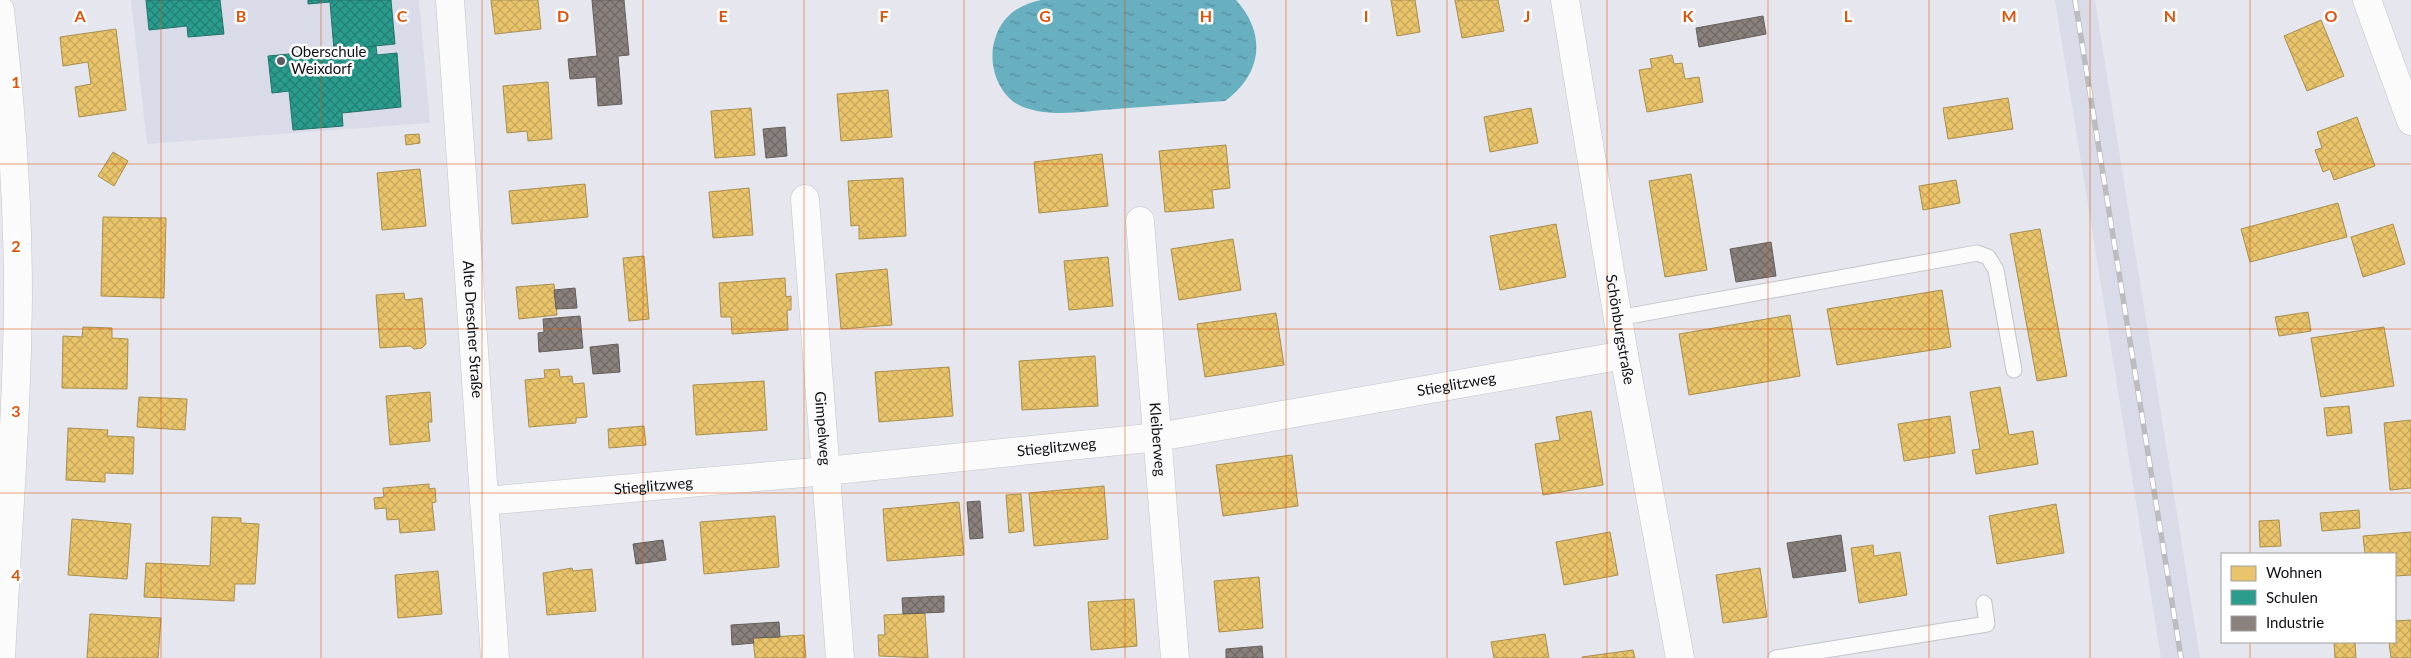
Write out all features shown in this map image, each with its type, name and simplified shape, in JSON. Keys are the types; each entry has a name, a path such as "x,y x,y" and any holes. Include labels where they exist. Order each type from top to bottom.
{"street":[{"name":"Alte Dresdner Straße","path":"450,0 495,658"},
{"name":"Schönburgstraße","path":"1564,0 1624,354 1680,658"},
{"path":"2367,0 2411,121"},
{"path":"0,10 10,94 16,190 9,291 1,658"},
{"name":"Gimpelweg","path":"805,199 840,658"},
{"name":"Kleiberweg","path":"1140,221 1175,658"},
{"name":"Stieglitzweg","path":"484,501 826,471 1158,437 1624,354"}],"lane":[{"path":"1618,318 1977,253 1988,257 1996,270 2014,370"},
{"path":"1776,658 1987,624 1984,603"}],"shaded area":[{"name":"Oberschule Weixdorf","path":"131,0 419,0 430,123 147,144"},
{"path":"2055,0 2095,0 2200,658 2161,658"}],"water":[{"path":"1041,0 1236,0 1253,26 1256,53 1253,66 1247,79 1225,101 1069,113 1045,112 1023,107 1007,96 1001,87 994,68 993,48 998,31 1012,13 1018,8"}],"building: Wohnen":[{"path":"491,0 538,0 541,29 495,34"},
{"path":"1391,0 1415,0 1420,32 1397,36"},
{"path":"1455,0 1498,0 1504,31 1462,38"},
{"path":"2321,20 2344,76 2307,91 2284,36"},
{"path":"116,29 126,110 79,117 75,87 91,84 88,62 63,66 60,37"},
{"path":"1672,55 1674,64 1682,63 1685,79 1699,77 1703,102 1647,112 1639,70 1652,68 1650,59"},
{"path":"548,82 552,139 528,141 527,131 507,133 503,86"},
{"path":"888,90 892,137 841,141 837,94"},
{"path":"2008,98 2013,129 1948,139 1943,108"},
{"path":"751,108 755,155 715,158 711,111"},
{"path":"1531,108 1538,143 1490,152 1484,117"},
{"path":"2357,117 2375,166 2334,180 2330,169 2323,172 2315,150 2322,148 2317,132"},
{"path":"419,134 420,143 406,145 405,135"},
{"path":"1226,145 1230,188 1212,190 1214,208 1165,212 1159,151"},
{"path":"113,152 128,161 114,186 98,176"},
{"path":"1102,154 1108,206 1039,213 1034,162"},
{"path":"420,169 426,226 382,230 377,173"},
{"path":"1691,174 1707,270 1665,277 1649,181"},
{"path":"903,178 906,236 859,239 859,225 851,226 848,181"},
{"path":"1956,180 1960,203 1923,210 1919,186"},
{"path":"585,184 588,217 512,224 509,191"},
{"path":"749,188 753,235 713,238 709,192"},
{"path":"2338,203 2347,237 2250,262 2241,229"},
{"path":"103,217 166,218 164,298 101,296"},
{"path":"1556,224 1566,277 1500,290 1490,236"},
{"path":"2393,224 2405,264 2363,277 2351,237"},
{"path":"2040,229 2067,376 2037,381 2010,234"},
{"path":"1233,239 1241,290 1179,300 1171,249"},
{"path":"644,256 649,319 629,321 623,258"},
{"path":"1108,257 1113,306 1069,310 1064,261"},
{"path":"887,269 892,325 841,329 836,274"},
{"path":"785,278 786,297 791,296 791,310 787,310 788,330 732,334 731,317 721,317 719,283"},
{"path":"554,284 557,315 519,319 516,287"},
{"path":"1942,290 1951,347 1837,365 1827,309"},
{"path":"404,293 405,300 422,298 426,344 422,348 414,349 410,346 380,348 376,295"},
{"path":"2308,312 2311,331 2279,336 2275,317"},
{"path":"1276,313 1284,365 1205,377 1197,324"},
{"path":"1790,315 1800,376 1689,395 1679,334"},
{"path":"83,327 112,328 112,338 128,339 127,389 62,388 63,336 82,337"},
{"path":"2384,327 2394,386 2321,397 2311,338"},
{"path":"1095,356 1098,406 1022,410 1019,361"},
{"path":"949,367 953,416 879,422 875,372"},
{"path":"559,369 560,377 572,376 573,384 584,383 587,417 576,418 576,423 529,427 525,380 545,378 544,370"},
{"path":"764,381 767,430 696,435 693,385"},
{"path":"2000,387 2009,435 2033,431 2038,464 1976,474 1972,450 1980,449 1970,392"},
{"path":"430,392 432,422 428,422 430,441 390,445 386,396"},
{"path":"139,397 187,399 185,430 137,427"},
{"path":"2349,406 2352,433 2327,436 2324,408"},
{"path":"1591,411 1603,485 1543,495 1535,444 1560,440 1556,417"},
{"path":"1950,416 1955,453 1904,461 1898,424"},
{"path":"2411,420 2411,488 2390,490 2384,423"},
{"path":"644,426 646,445 609,448 608,429"},
{"path":"68,428 108,430 107,436 134,437 133,474 105,473 105,482 66,480"},
{"path":"1292,455 1298,506 1223,516 1216,465"},
{"path":"429,484 429,489 435,488 436,502 432,503 435,530 400,533 399,519 387,520 386,508 375,509 374,498 384,497 383,488"},
{"path":"1104,486 1108,539 1034,546 1029,493"},
{"path":"1021,494 1024,531 1009,533 1006,495"},
{"path":"959,502 964,555 887,561 883,509"},
{"path":"2056,504 2064,553 1997,564 1989,516"},
{"path":"2359,510 2360,528 2322,531 2320,513"},
{"path":"775,516 779,567 704,574 700,522"},
{"path":"212,517 241,518 241,523 259,524 255,584 235,584 234,601 144,597 146,563 210,566"},
{"path":"72,519 131,524 127,579 68,575"},
{"path":"2279,520 2281,546 2260,547 2259,521"},
{"path":"1610,532 1618,575 1564,585 1556,542"},
{"path":"2411,532 2411,575 2396,576 2396,553 2365,553 2363,536"},
{"path":"1873,545 1874,556 1900,552 1907,595 1859,603 1851,548"},
{"path":"572,568 573,571 592,569 596,611 547,615 543,573"},
{"path":"1760,568 1767,617 1723,623 1716,575"},
{"path":"438,571 442,614 398,618 395,575"},
{"path":"1259,577 1263,628 1219,632 1214,581"},
{"path":"1134,599 1137,646 1091,650 1088,602"},
{"path":"925,613 928,658 879,656 878,635 885,635 884,615"},
{"path":"90,614 161,618 158,658 87,658"},
{"path":"2411,620 2411,658 2391,658 2389,643 2396,643 2396,621"},
{"path":"1545,634 1549,658 1494,658 1491,642"},
{"path":"804,635 806,658 755,658 753,638"},
{"path":"2334,643 2355,643 2356,658 2335,658"},
{"path":"1633,650 1635,658 1582,658 1582,657"}],"building: Schulen":[{"path":"146,0 220,0 224,34 188,37 187,26 149,30"},
{"name":"Oberschule Weixdorf","path":"308,0 391,0 395,44 334,50 330,2 308,4"},
{"path":"376,46 377,55 397,53 401,107 342,113 343,126 293,130 289,91 272,93 268,56"}],"building: Industrie":[{"path":"592,0 624,0 629,55 618,56 622,104 598,106 596,77 570,79 568,59 597,56"},
{"path":"1763,16 1766,34 1699,47 1696,28"},
{"path":"785,127 787,156 766,158 763,129"},
{"path":"1771,242 1776,276 1736,282 1730,249"},
{"path":"575,288 577,308 556,309 554,290"},
{"path":"580,316 583,348 539,352 538,333 544,332 543,319"},
{"path":"618,344 620,372 593,374 590,347"},
{"path":"980,501 983,538 970,539 967,502"},
{"path":"1841,535 1846,571 1793,578 1787,543"},
{"path":"663,540 666,560 636,564 633,544"},
{"path":"944,596 944,612 903,614 902,598"},
{"path":"779,622 780,637 753,638 754,643 732,645 731,625"},
{"path":"1262,646 1263,658 1226,658 1226,649"}],"railway":[{"path":"2075,0 2181,658"}],"place":[{"name":"Oberschule Weixdorf","path":"281,61"}]}
